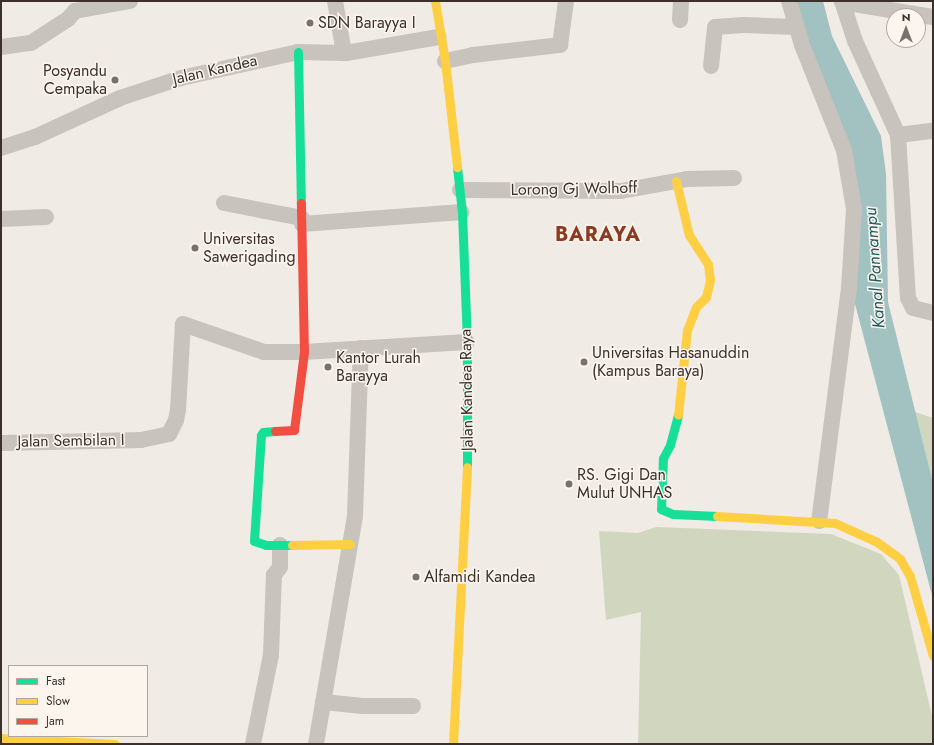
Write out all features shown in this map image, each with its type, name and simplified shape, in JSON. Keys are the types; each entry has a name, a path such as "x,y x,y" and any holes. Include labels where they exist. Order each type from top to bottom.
{"main road":[{"name":"Jalan Kandea Raya","path":"435,1 439,37 445,60 460,190 467,342 468,457 453,744"},
{"path":"298,52 298,166 302,221 304,352 294,430 264,432 260,445 254,540 260,545 350,544"},
{"path":"676,181 688,235 708,264 710,280 706,297 696,307 687,330 681,405 670,445 663,458 661,509 673,514 835,523 877,542 900,558 915,589 933,656"},
{"path":"1,738 115,744"}],"street":[{"path":"1,47 31,43 68,19 75,6 130,1"},
{"path":"335,1 344,53"},
{"path":"445,60 472,55 560,45 566,1"},
{"path":"680,20 681,1"},
{"path":"789,1 796,27 844,150 854,209 849,288 819,521"},
{"path":"933,17 842,1 855,41 898,135 908,298 913,308 933,313"},
{"path":"711,66 715,27 743,25 796,27"},
{"name":"Jalan Kandea","path":"1,148 35,137 88,111 162,83 298,52 344,53 439,37"},
{"path":"898,135 933,131"},
{"name":"Lorong Gj Wolhoff","path":"460,190 621,191 676,181 734,178"},
{"path":"224,203 302,221 462,212"},
{"path":"1,219 46,217"},
{"name":"Jalan Sembilan I","path":"1,443 141,440 169,434 176,420 183,324 254,350 304,352"},
{"path":"304,352 467,342"},
{"path":"316,744 355,516 361,348"},
{"path":"253,744 272,655 274,575 280,567 280,545"},
{"path":"323,702 363,706 413,706"}],"green space":[{"path":"915,412 933,418 933,483"},
{"path":"656,527 831,534 881,554 899,575 933,720 933,744 638,744 641,612 606,620 599,531 638,533"}],"water":[{"name":"Kanal Pannampu","path":"792,1 823,1 832,36 881,136 886,174 888,302 933,483 933,599 855,304 855,212"}],"traffic: fast":[{"path":"298,52 301,203"},
{"path":"457,167 462,212 467,342 467,467"},
{"path":"678,415 670,445 663,458 661,509 673,514 717,516"},
{"path":"275,431 263,432 261,435 254,541 266,545 292,545"}],"traffic: slow":[{"path":"435,1 445,61 457,167"},
{"path":"676,181 689,235 708,264 710,280 706,297 696,307 687,330 678,415"},
{"path":"453,744 467,467"},
{"path":"717,516 835,523 877,542 900,559 910,576 933,656"},
{"path":"292,545 350,544"},
{"path":"1,738 115,744"}],"traffic: jam":[{"path":"275,431 294,430 304,352 301,203"}],"place":[{"name":"SDN Barayya I","path":"310,23"},
{"name":"Posyandu Cempaka","path":"115,80"},
{"name":"Universitas Sawerigading","path":"195,248"},
{"name":"Universitas Hasanuddin (Kampus Baraya)","path":"584,362"},
{"name":"Kantor Lurah Barayya","path":"328,367"},
{"name":"RS. Gigi Dan Mulut UNHAS","path":"569,484"},
{"name":"Alfamidi Kandea","path":"416,577"}],"district":[{"name":"BARAYA","path":"598,234"}]}
